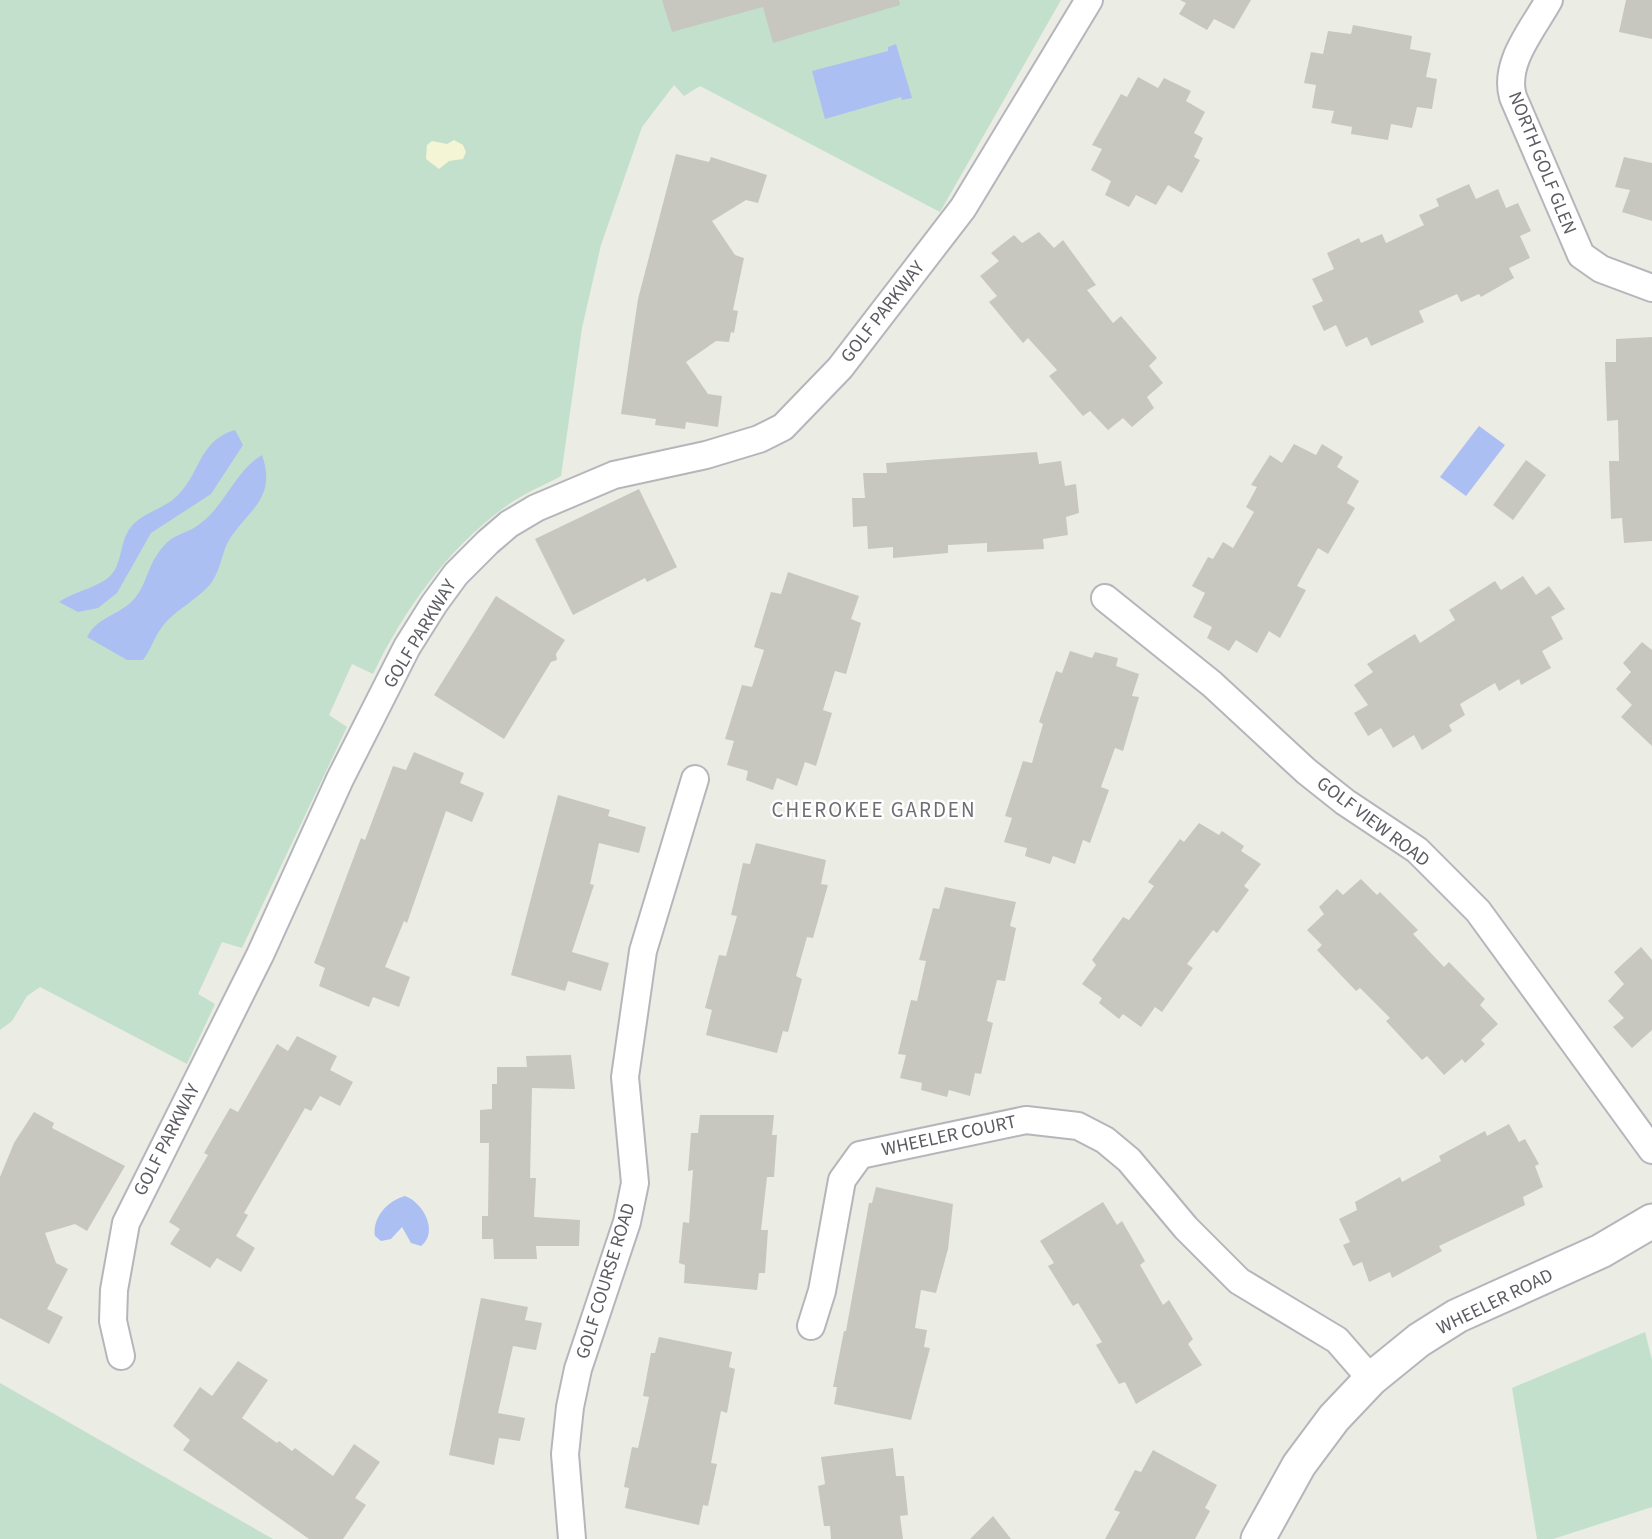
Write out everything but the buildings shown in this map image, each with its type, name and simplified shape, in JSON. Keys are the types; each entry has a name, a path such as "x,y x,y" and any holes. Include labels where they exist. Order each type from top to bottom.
{"street":[{"name":"GOLF PARKWAY","path":"121,1356 113,1321 114,1290 126,1223 260,955 340,779 407,647 434,604 456,574 488,542 509,524 537,508 614,475 706,455 759,439 783,427 840,368 963,208 1089,0"},
{"name":"NORTH GOLF GLEN","path":"1549,0 1512,67 1510,88 1513,97 1581,254 1601,269 1652,288"},
{"name":"GOLF VIEW ROAD","path":"1105,598 1212,684 1306,771 1345,802 1417,850 1478,911 1652,1150"},
{"name":"GOLF COURSE ROAD","path":"572,1539 565,1454 570,1407 578,1369 627,1222 635,1183 625,1077 643,951 695,779"},
{"name":"WHEELER COURT","path":"811,1326 822,1292 842,1180 860,1155 1026,1120 1058,1122 1078,1126 1105,1140 1129,1160 1215,1259 1239,1281 1337,1340 1371,1379"},
{"name":"WHEELER ROAD","path":"1258,1539 1298,1465 1334,1418 1371,1379 1419,1340 1458,1316 1601,1251 1652,1221"}],"shaded area":[{"path":"0,0 1061,0 940,212 700,86 684,96 674,85 642,127 601,245 582,328 561,476 512,502 464,542 413,604 373,674 352,664 329,715 347,727 242,948 222,942 198,994 215,1004 187,1064 40,987 27,996 12,1021 0,1030"},
{"path":"1645,1332 1652,1360 1652,1507 1553,1539 1537,1539 1512,1388"},
{"path":"0,1383 273,1539 0,1539"}],"sand":[{"path":"454,140 463,145 466,152 463,159 449,161 439,169 426,159 427,145 432,141 447,144"}],"water":[{"path":"896,44 912,98 902,100 901,97 825,119 812,71 888,51 888,47"},
{"path":"1479,426 1505,445 1466,496 1440,477"},
{"path":"235,430 243,445 211,494 151,533 117,593 98,608 78,612 59,602 111,575 117,566 130,528 177,496 214,442"},
{"path":"262,455 266,482 259,502 229,540 213,580 159,631 143,660 127,660 87,637 100,622 134,599 161,549 210,515 245,470"},
{"path":"405,1196 418,1204 429,1226 429,1233 421,1246 411,1243 402,1227 391,1239 381,1241 375,1236 376,1223 382,1211 393,1201"}],"district":[{"name":"CHEROKEE GARDEN","path":"874,810"}]}
